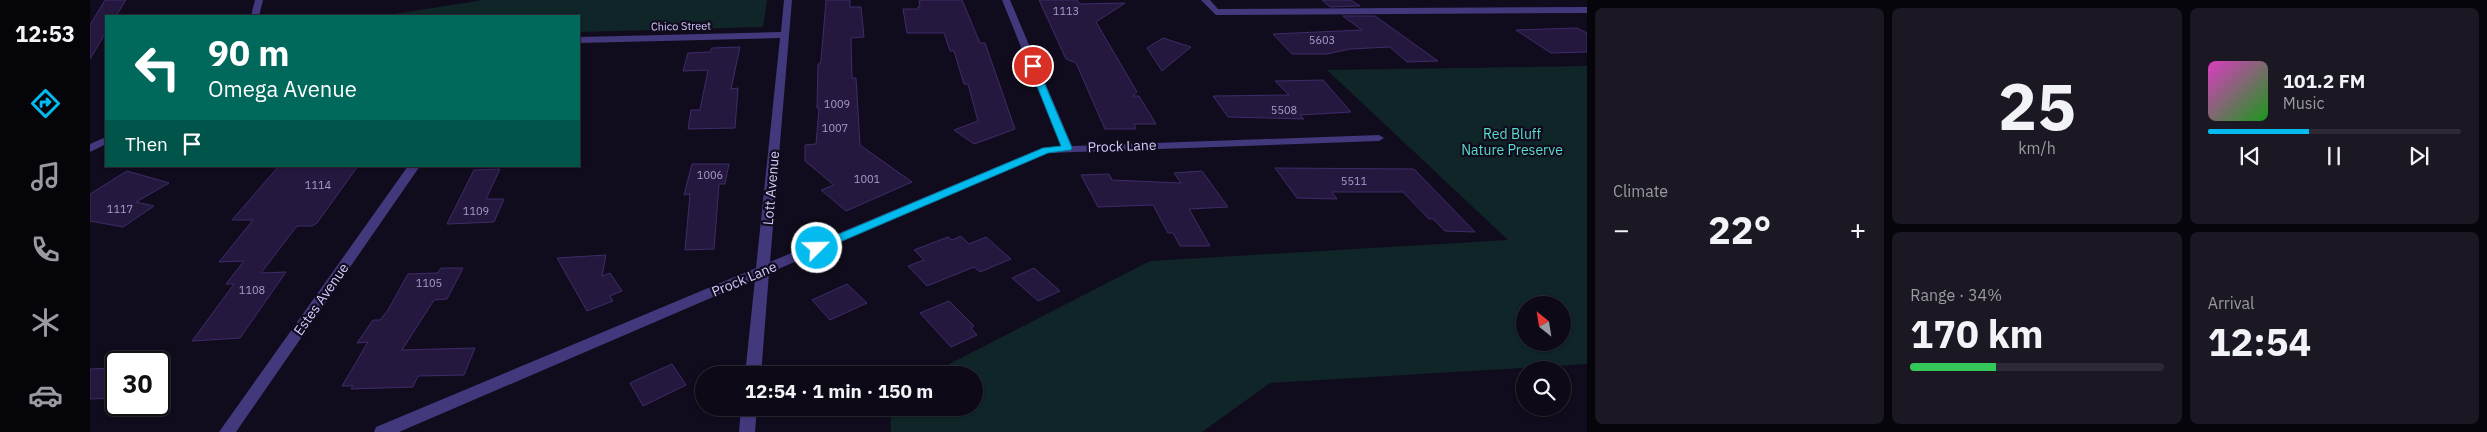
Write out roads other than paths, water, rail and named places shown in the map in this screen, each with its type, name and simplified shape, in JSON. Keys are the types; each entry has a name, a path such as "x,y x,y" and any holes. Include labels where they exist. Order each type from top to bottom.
{"street":[{"path":"255,15 258,0"},
{"name":"Lott Avenue","path":"754,366 788,0"},
{"path":"1006,0 1067,148"},
{"path":"1205,0 1216,12 1587,10"},
{"path":"1427,0 1441,10"},
{"name":"Chico Street","path":"580,40 785,35"},
{"name":"Prock Lane","path":"382,432 1046,150 1379,138"},
{"path":"90,149 105,141"},
{"name":"Estes Avenue","path":"227,432 413,167"},
{"path":"747,432 748,416"}],"park label":[{"name":"Red Bluff Nature Preserve","path":"1512,142"}]}
